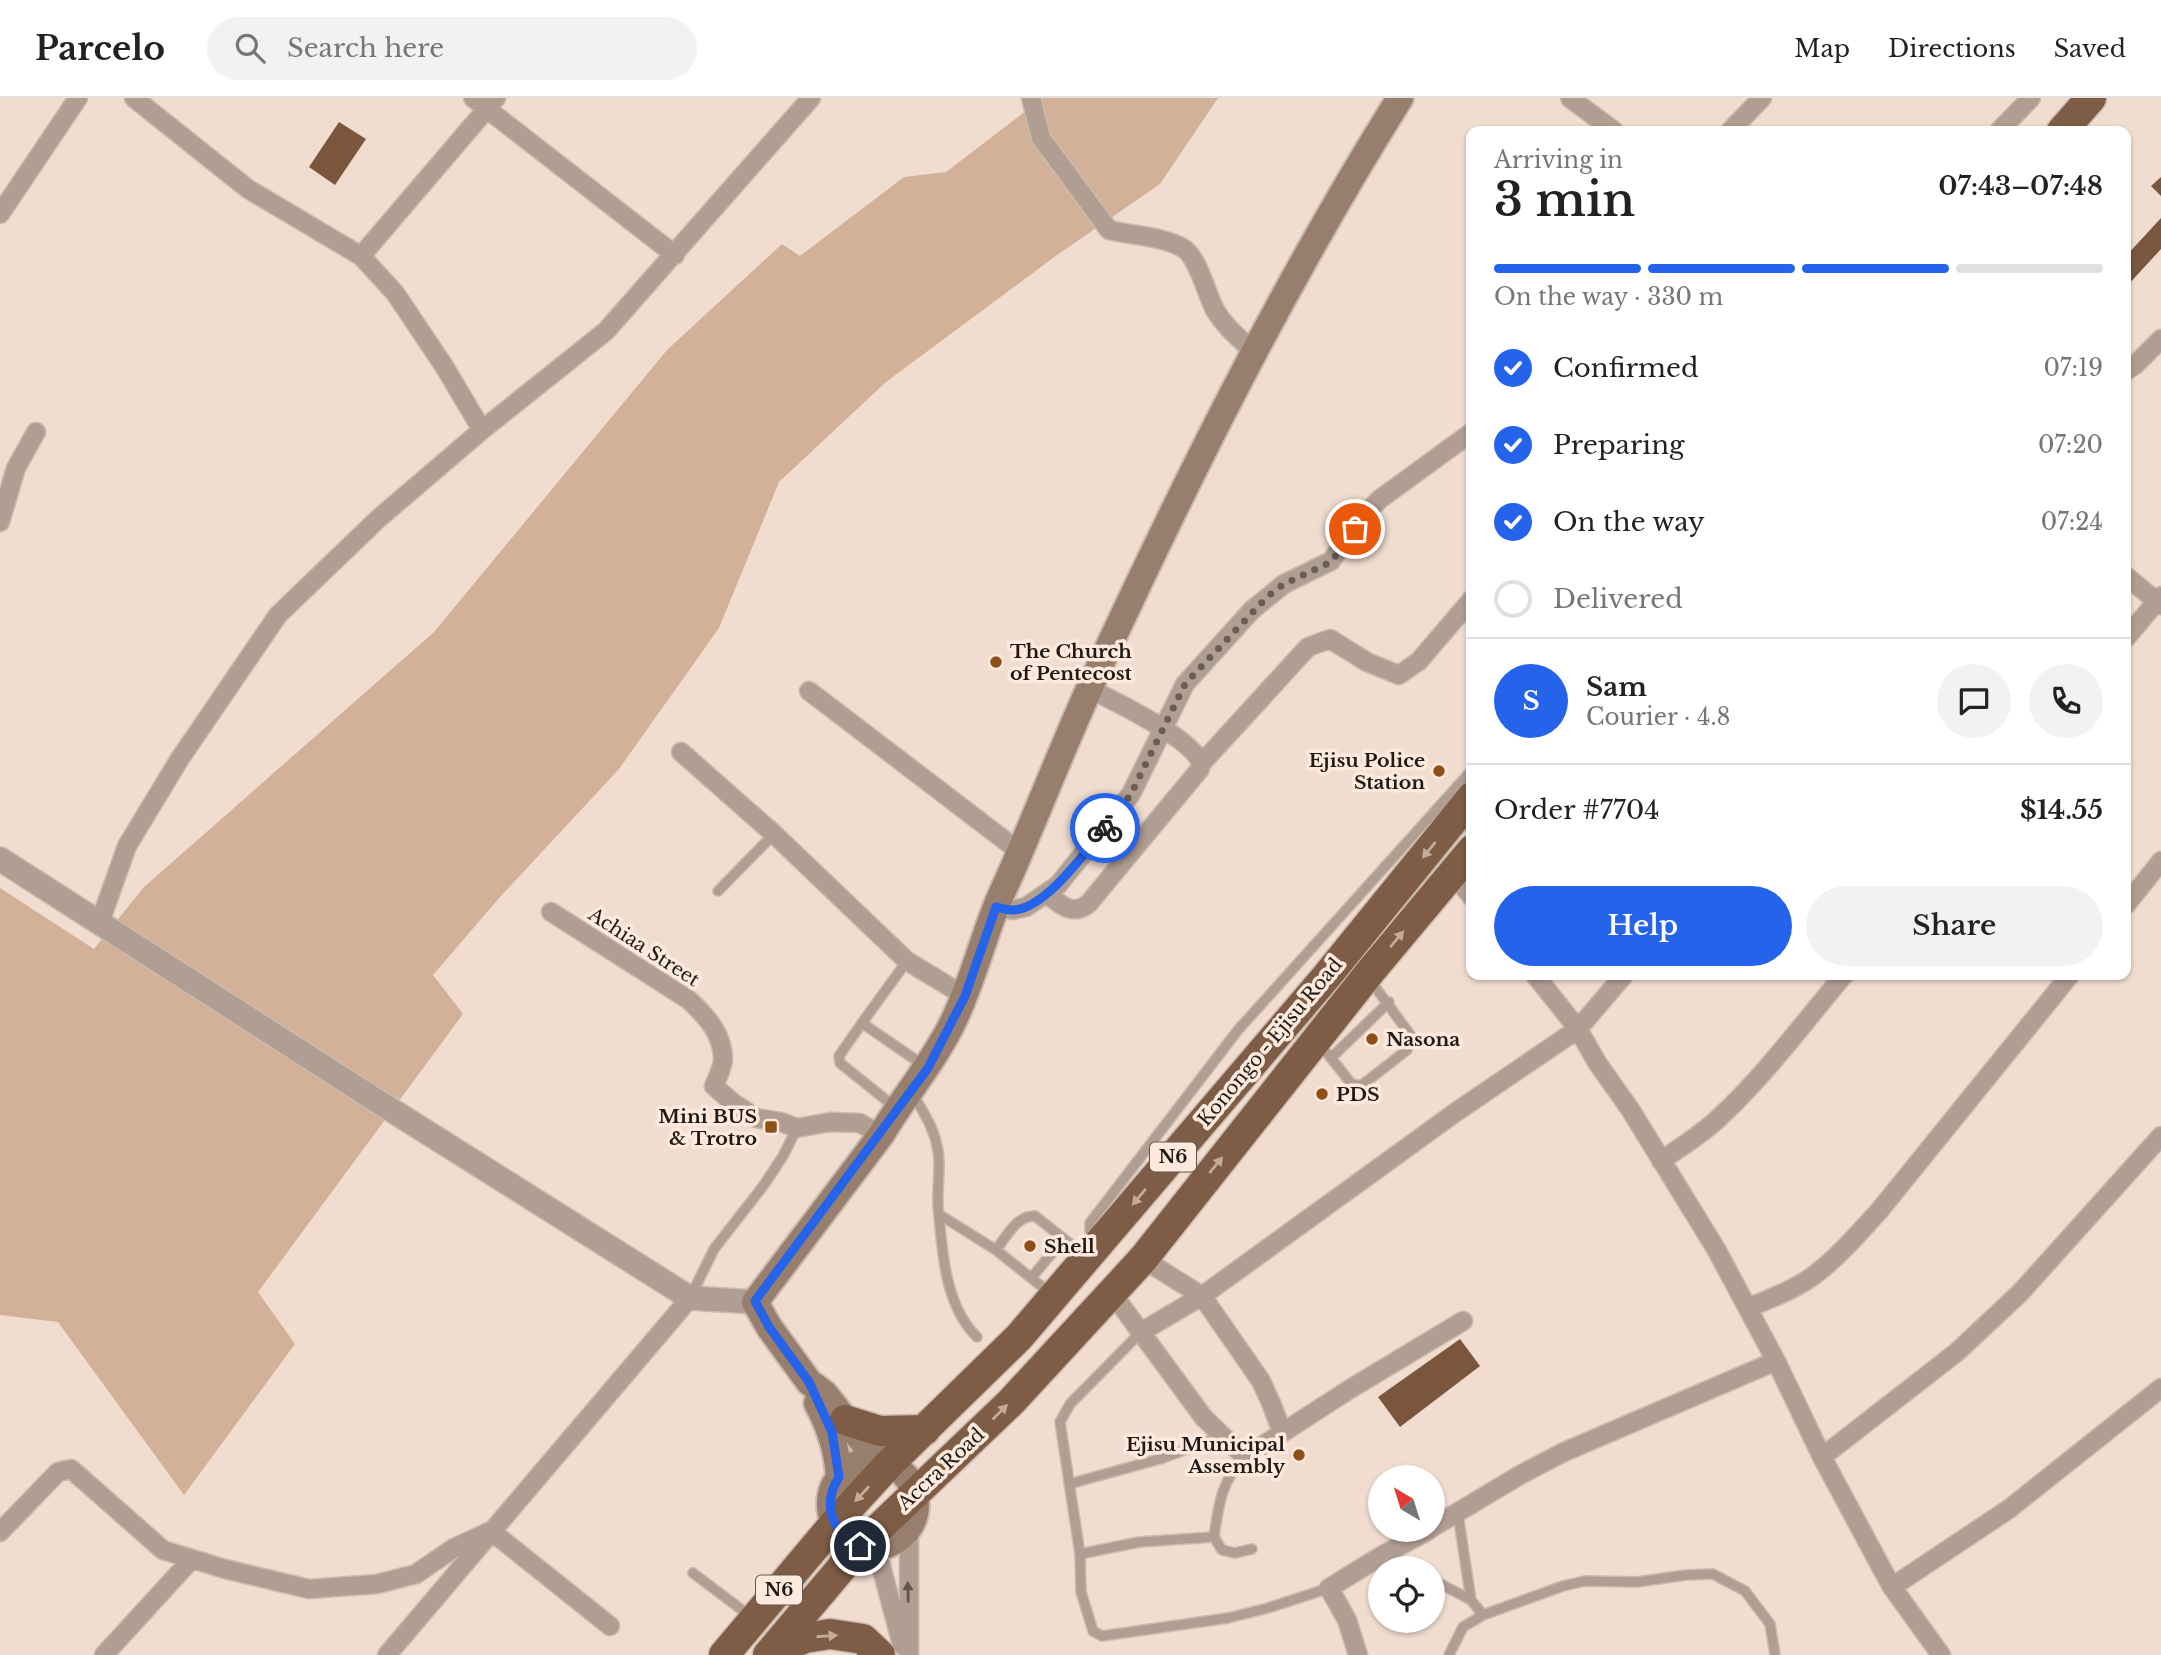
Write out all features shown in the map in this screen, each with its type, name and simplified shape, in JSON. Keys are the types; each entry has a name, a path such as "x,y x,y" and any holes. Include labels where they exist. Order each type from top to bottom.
{"highway":[{"path":"2066,126 2091,98"},
{"name":"Konongo - Ejisu Road","path":"724,1655 885,1463 925,1430 1019,1337 1043,1286 1093,1251 1326,977 1466,804"},
{"name":"Konongo - Ejisu Road","path":"1062,1348 1143,1259 1323,1049 1367,976 1466,858"},
{"name":"Accra Road","path":"769,1654 915,1493 987,1426 1062,1348"},
{"path":"845,1420 880,1431 925,1430"},
{"path":"769,1654 805,1638 830,1633 863,1639 880,1655"}],"main road":[{"path":"809,1382 825,1394 885,1463 906,1476 915,1493 915,1512 909,1528 889,1544 868,1546 850,1541 834,1524 830,1500 832,1488 839,1477 832,1432 809,1382 764,1321 755,1301 881,1135 928,1068 965,996 996,907 1090,689 1186,484 1255,352 1367,150 1400,98"},
{"name":"Konongo - Ejisu Road","path":"839,1477 858,1463 885,1463"}],"street":[{"path":"0,214 78,98"},
{"path":"134,98 248,189 361,256 396,293 482,430"},
{"path":"473,98 491,104 676,255"},
{"path":"100,922 127,846 179,760 278,615 378,519 482,430 606,331 676,255 811,98"},
{"path":"1031,98 1041,138 1110,230 1165,241 1185,249 1195,261 1214,309 1226,327 1255,352"},
{"path":"1570,98 1607,126"},
{"path":"1735,126 1762,98"},
{"path":"2004,126 2031,98"},
{"path":"361,256 491,104"},
{"path":"2131,368 2161,339"},
{"path":"0,522 16,467 36,432"},
{"path":"996,907 1013,910 1026,907 1047,894 1076,864 1131,794 1185,684 1252,610 1284,584 1331,562 1364,515 1380,499 1466,436"},
{"path":"2131,580 2160,601 2131,633"},
{"path":"1047,894 1066,909 1074,911 1089,903 1200,769 1201,764 1308,646 1330,639 1367,662 1399,674 1419,661 1466,606"},
{"path":"1090,689 1164,729 1199,756 1201,764"},
{"path":"809,691 1020,852"},
{"path":"681,752 774,834 907,961 965,996"},
{"path":"0,859 374,1100 690,1298 755,1301"},
{"path":"2131,899 2161,862"},
{"path":"1453,874 1466,890"},
{"name":"Achiaa Street","path":"551,912 689,1000 709,1019 719,1039 723,1060 714,1086 732,1102 756,1118 797,1128 830,1122 860,1123 881,1135"},
{"path":"1539,980 1578,1029 1716,1249 1892,1587 1941,1655"},
{"path":"1141,1332 1202,1296 1456,1112 1578,1029 1620,980"},
{"path":"1661,1161 1701,1134 1723,1115 1840,980"},
{"path":"1748,1308 1782,1294 1815,1275 1846,1248 2066,980"},
{"path":"1822,1457 1957,1352 2020,1293 2161,1136"},
{"path":"1143,1259 1202,1296 1261,1381 1282,1432"},
{"path":"1112,1293 1204,1418 1245,1457 1464,1321"},
{"path":"387,1655 690,1298"},
{"path":"1446,1520 1563,1452 1776,1361"},
{"path":"1892,1587 2008,1508 2161,1388"},
{"path":"0,1532 58,1472 71,1469 163,1550 191,1560 309,1589 377,1584 416,1574 454,1548 491,1531"},
{"path":"907,1655 909,1528"},
{"path":"491,1531 610,1626"},
{"path":"1359,1655 1347,1620 1329,1588 1406,1542"},
{"path":"868,1546 907,1655"},
{"path":"104,1655 191,1560"}],"lane":[{"path":"996,1250 1021,1219 1035,1216 1063,1240 1093,1251 1090,1223 1210,1063 1466,778"},
{"path":"718,891 774,834"},
{"path":"907,961 838,1056 840,1063 904,1099 931,1122 939,1153 938,1205 949,1287 968,1328 977,1337"},
{"path":"1367,976 1389,1002 1411,1036 1407,1050 1362,1085 1355,1086 1323,1049 1389,1002"},
{"path":"862,1023 928,1068"},
{"path":"690,1298 714,1249 764,1185 797,1128"},
{"path":"940,1215 996,1250 1043,1286 1063,1240"},
{"path":"1141,1332 1070,1404 1060,1422 1080,1554 1081,1592 1093,1631 1102,1636 1228,1618 1329,1588"},
{"path":"1069,1484 1163,1458 1222,1436"},
{"path":"1245,1457 1233,1468 1219,1501 1214,1537 1222,1550 1235,1553 1252,1549"},
{"path":"1458,1514 1471,1600"},
{"path":"1080,1554 1139,1542 1214,1537"},
{"path":"693,1573 754,1619"},
{"path":"1449,1655 1463,1627 1483,1615 1563,1586 1585,1581 1637,1581 1713,1574 1745,1591 1770,1624 1776,1655"},
{"path":"1445,1586 1471,1600 1483,1615"}],"shaded area":[{"path":"1043,98 1218,98 1160,184 1057,255 886,382 779,482 719,628 619,769 500,897 433,975 463,1014 258,1292 295,1344 184,1495 58,1322 0,1315 0,888 94,949 144,887 434,632 667,350 782,244 800,256 904,177 946,172"}],"building":[{"path":"339,122 366,139 335,185 309,167"},
{"path":"2161,177 2161,196 2151,186"},
{"path":"2161,218 2161,249 2131,282 2131,251"},
{"path":"1460,1339 1480,1366 1400,1427 1378,1397"}],"way so far":[{"path":"1105,828 1131,794 1185,684 1252,610 1284,584 1331,562 1355,529"}],"place":[{"name":"The Church of Pentecost","path":"996,662"},
{"name":"Ejisu Police Station","path":"1439,771"},
{"name":"Nasona","path":"1372,1039"},
{"name":"PDS","path":"1322,1094"},
{"name":"Mini BUS & Trotro","path":"771,1127"},
{"name":"Shell","path":"1030,1246"},
{"name":"Ejisu Municipal Assembly","path":"1299,1455"}],"route":[{"path":"860,1546 841,1533 830,1512 832,1488 839,1477 832,1432 809,1382 760,1314 755,1301 881,1135 897,1108 928,1068 965,996 996,907 1013,910 1026,907 1047,894 1058,885 1105,828"}]}
